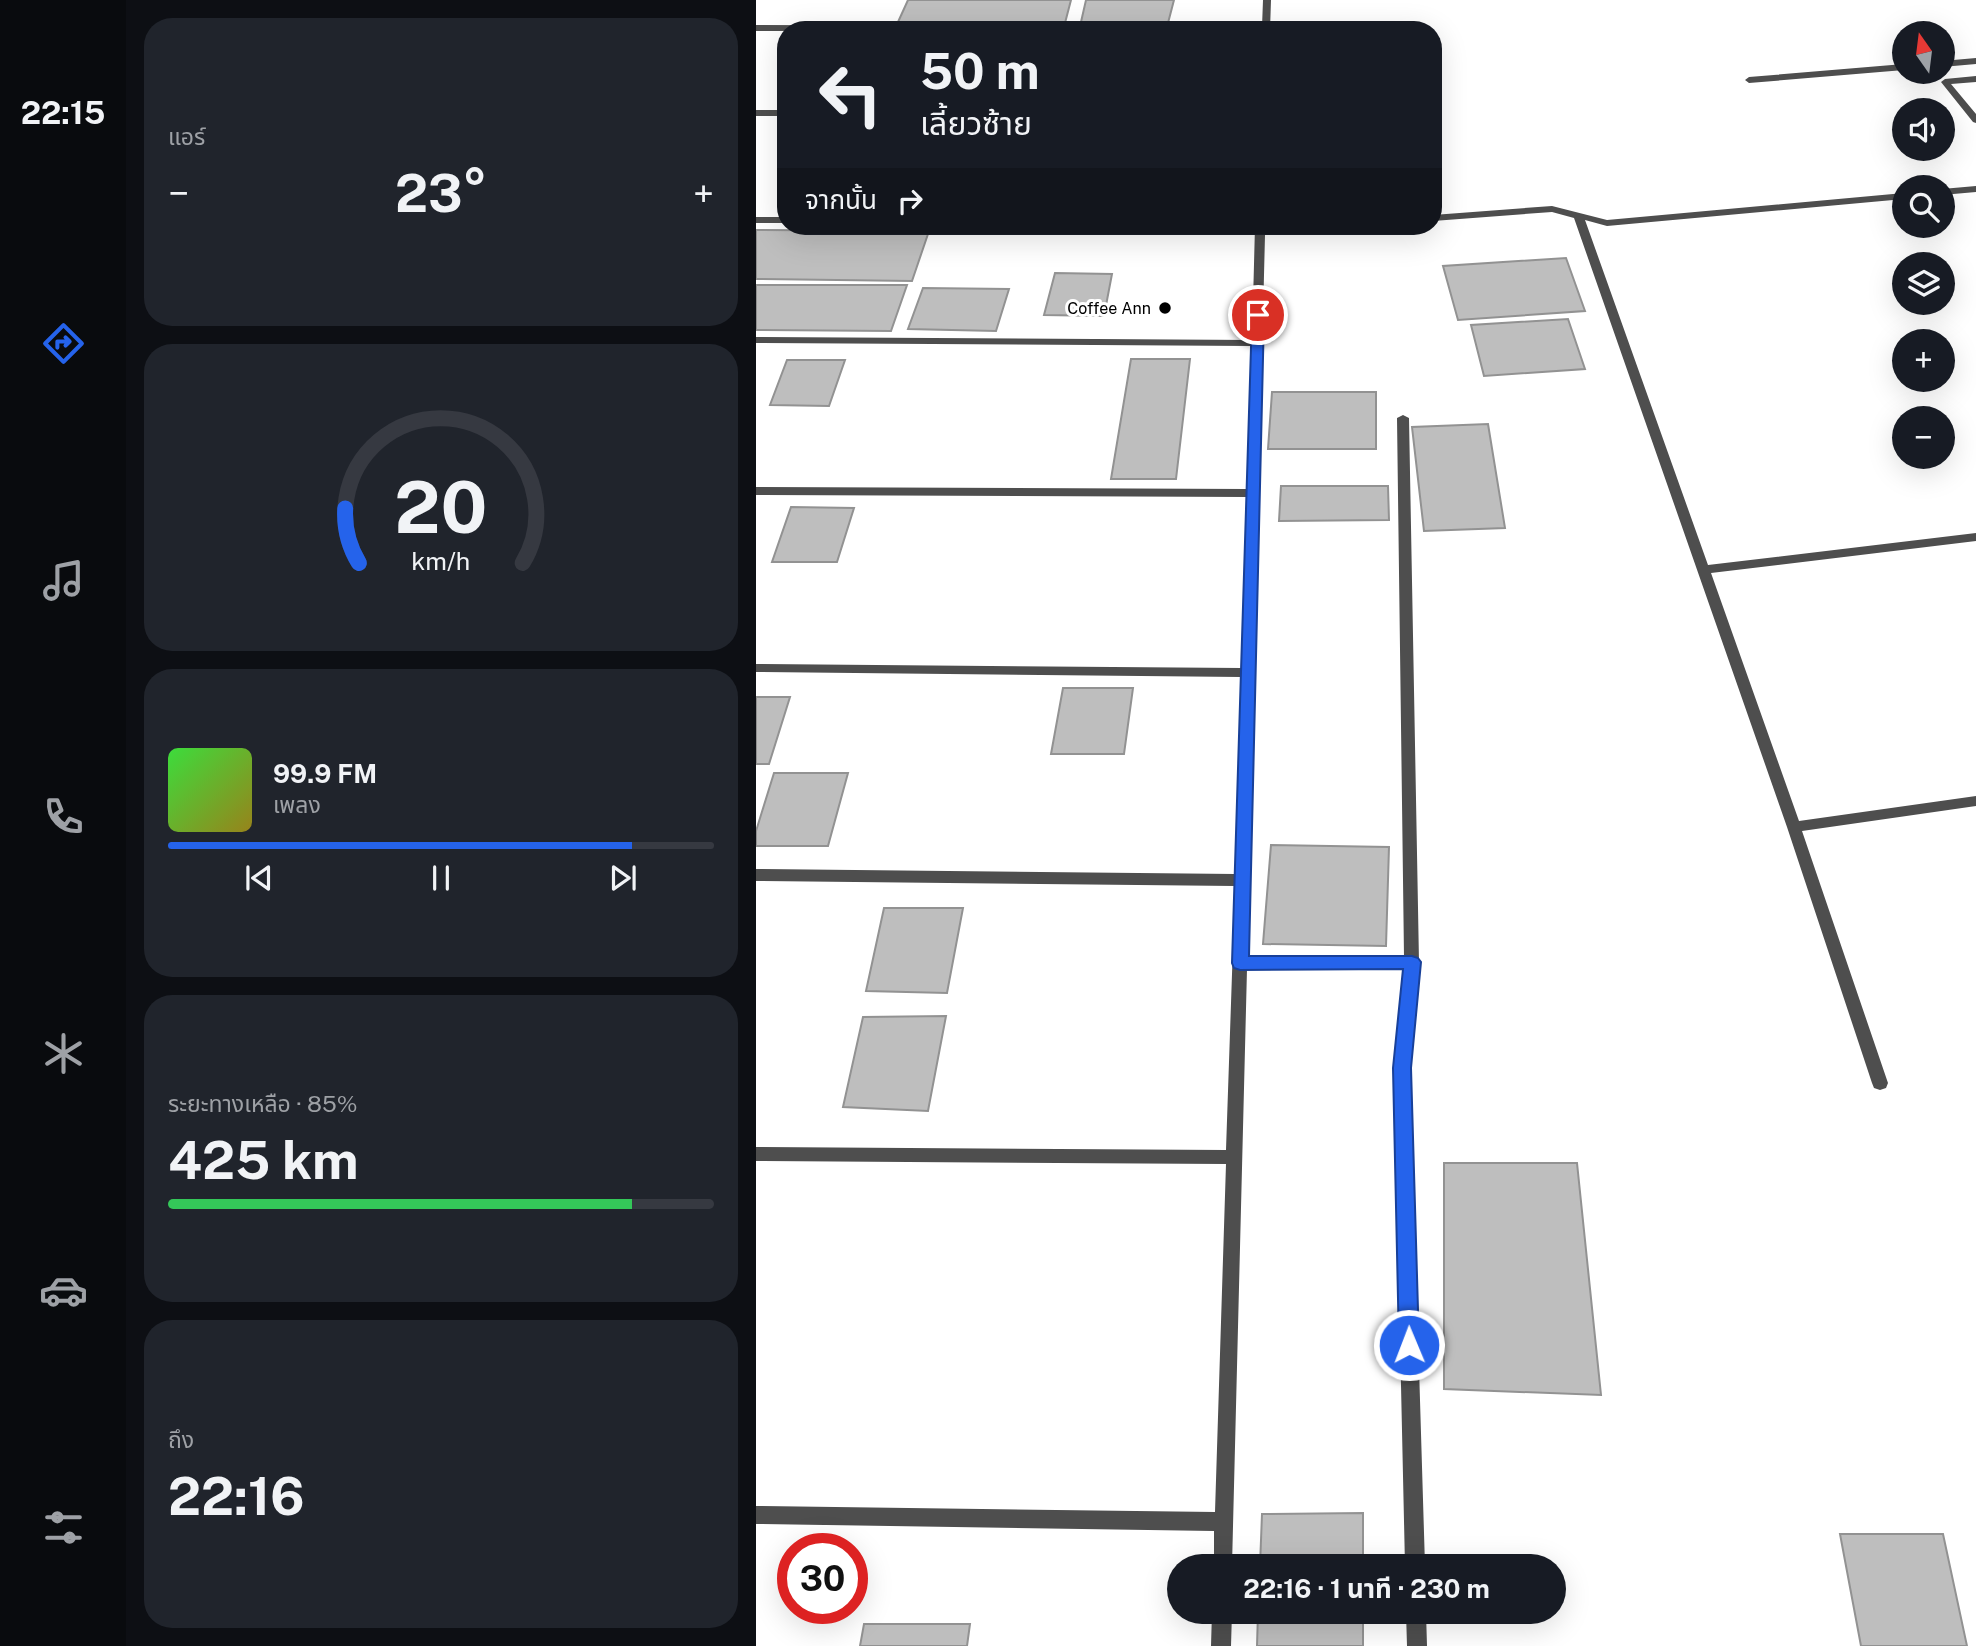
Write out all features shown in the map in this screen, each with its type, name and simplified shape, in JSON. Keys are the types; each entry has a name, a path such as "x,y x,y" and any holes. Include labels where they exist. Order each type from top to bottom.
{"street":[{"path":"1266,0 1266,21"},
{"path":"756,28 777,28"},
{"path":"1955,63 1976,61"},
{"path":"1749,80 1892,68"},
{"path":"1976,79 1945,82 1976,120"},
{"path":"1963,104 1976,103"},
{"path":"756,113 777,113"},
{"path":"1955,191 1976,189"},
{"path":"1442,217 1552,209 1607,223 1892,197"},
{"path":"1578,215 1794,827 1880,1083"},
{"path":"756,220 777,220"},
{"path":"1223,1554 1260,235"},
{"path":"756,340 1257,343"},
{"path":"1403,418 1412,962 1402,1068 1415,1554"},
{"path":"756,491 1253,493"},
{"path":"1703,570 1976,537"},
{"path":"756,668 1248,673"},
{"path":"1794,827 1976,801"},
{"path":"756,874 1242,880"},
{"path":"1240,963 1412,962"},
{"path":"756,1154 1235,1157"},
{"path":"756,1514 1224,1522"},
{"path":"1221,1646 1222,1624"},
{"path":"1416,1624 1417,1646"}],"building":[{"path":"908,0 1071,0 1066,21 898,21"},
{"path":"1086,0 1174,0 1169,21 1081,21"},
{"path":"756,230 777,230 777,235 928,235 912,281 756,279"},
{"path":"1566,258 1585,311 1458,320 1443,266"},
{"path":"1055,273 1112,274 1104,316 1044,315"},
{"path":"756,285 907,285 891,331 756,330"},
{"path":"923,288 1009,289 996,331 908,329"},
{"path":"1568,319 1585,369 1484,376 1471,325"},
{"path":"1131,359 1190,359 1176,479 1111,479"},
{"path":"787,360 845,360 829,406 770,405"},
{"path":"1272,392 1376,392 1376,449 1268,449"},
{"path":"1488,424 1505,528 1424,531 1412,427"},
{"path":"1281,486 1388,486 1389,520 1279,521"},
{"path":"791,507 854,508 837,562 772,562"},
{"path":"1063,688 1133,688 1124,754 1051,754"},
{"path":"756,697 790,697 769,764 756,764"},
{"path":"774,773 848,773 828,846 756,846 756,831"},
{"path":"1271,845 1389,847 1386,946 1263,944"},
{"path":"884,908 963,908 947,993 866,991"},
{"path":"946,1016 928,1111 843,1107 863,1017"},
{"path":"1444,1163 1577,1163 1601,1395 1444,1389"},
{"path":"1363,1513 1363,1554 1260,1554 1262,1514"},
{"path":"1840,1534 1943,1534 1967,1646 1861,1646"},
{"path":"864,1624 970,1624 967,1646 860,1646"},
{"path":"1258,1624 1363,1624 1363,1646 1257,1646"}],"place":[{"name":"Coffee Ann","path":"1165,308"}],"route":[{"path":"1258,315 1240,963 1412,962 1402,1068 1409,1345"}]}
